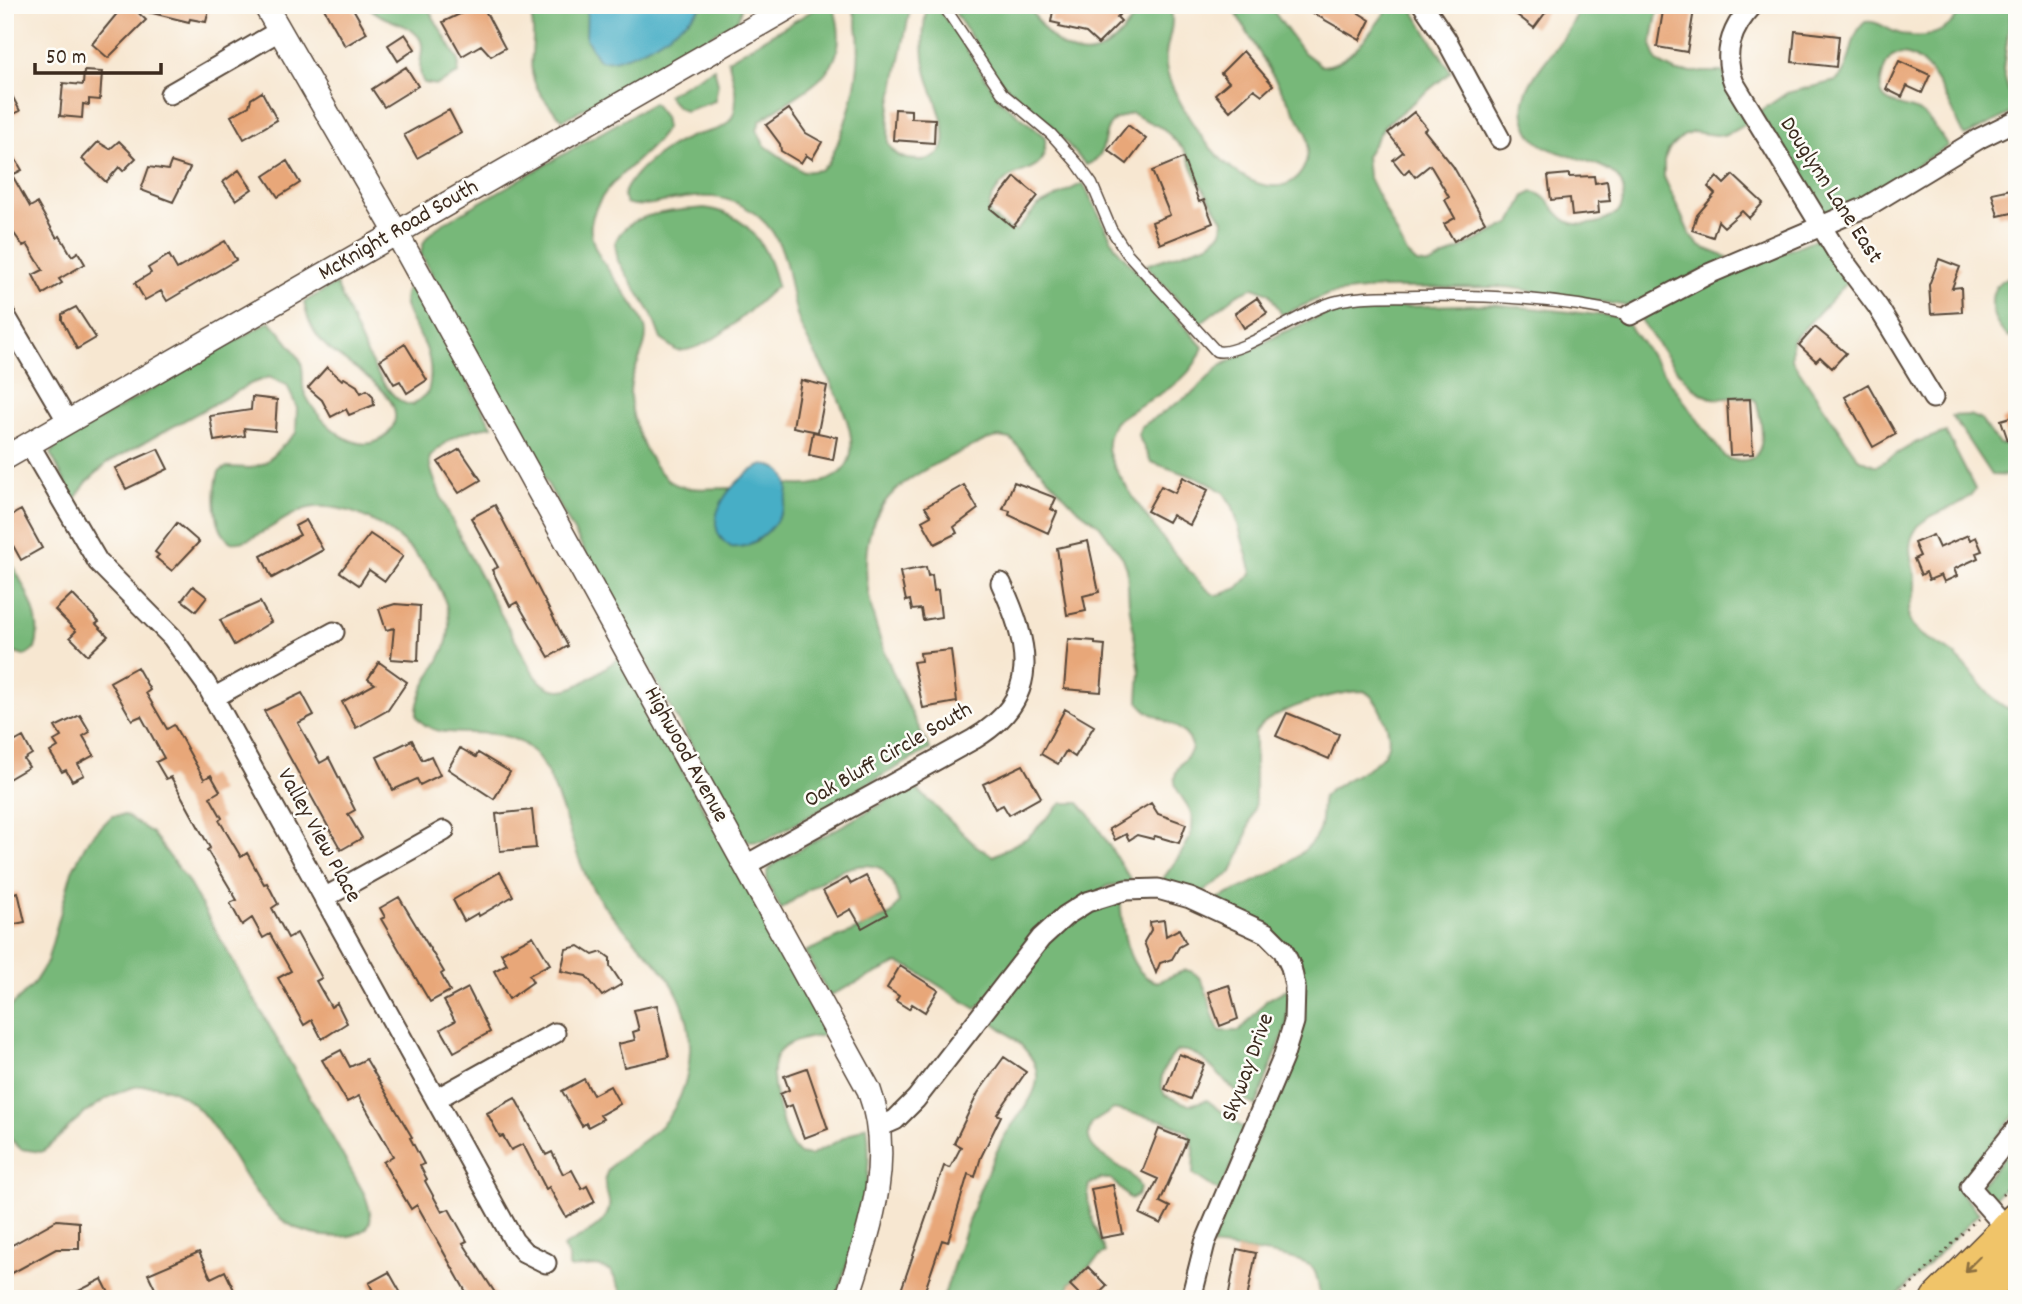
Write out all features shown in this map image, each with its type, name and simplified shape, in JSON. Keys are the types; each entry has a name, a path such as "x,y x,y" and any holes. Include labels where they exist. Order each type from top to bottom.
{"highway":[{"path":"1937,1299 2003,1224"},
{"path":"1976,1299 2003,1224"}],"street":[{"name":"Highwood Avenue","path":"265,5 396,232 864,1081 879,1127 880,1155 875,1210 847,1299"},
{"name":"McKnight Road South","path":"5,458 793,5"},
{"path":"1423,5 1446,39 1500,139"},
{"name":"Douglynn Lane East","path":"1753,5 1732,36 1727,54 1728,68 1740,95 1821,227 1878,307 1933,398"},
{"path":"170,94 279,31"},
{"path":"1630,315 1706,275 1866,207 1980,138 2017,120"},
{"path":"5,315 68,422"},
{"name":"Valley View Place","path":"29,444 93,555 110,576 172,637 214,698 514,1241 528,1254 546,1263"},
{"name":"Oak Bluff Circle South","path":"746,865 974,738 1001,718 1018,691 1024,657 1020,625 1001,583"},
{"path":"214,698 334,632"},
{"path":"324,898 444,831"},
{"name":"Skyway Drive","path":"879,1127 895,1121 916,1099 1049,929 1087,902 1126,890 1158,889 1190,898 1259,928 1277,943 1291,967 1295,986 1294,1022 1274,1082 1205,1243 1191,1299"},
{"path":"436,1099 555,1033"},
{"path":"2003,1224 1970,1187 2017,1128"}],"lane":[{"path":"943,5 1002,93 1051,134 1077,163 1092,184 1111,229 1127,253 1216,351 1233,351 1318,307 1354,298 1504,296 1562,302 1630,315"}],"path":[{"path":"1898,1299 2003,1224 2017,1180"}],"green space":[{"path":"367,5 426,5 459,61 458,74 437,85 424,83 420,70 422,46 418,36"},
{"path":"529,5 742,5 738,20 563,120 537,88 532,75 533,24"},
{"path":"822,5 833,5 839,29 838,48 832,64 809,88 760,121 757,130 764,145 803,172 820,170 828,164 844,127 855,86 859,44 852,5 911,5 889,113 888,143 896,154 908,159 928,159 939,153 944,142 944,128 926,70 923,46 927,5 934,5 950,24 1000,100 1045,137 1042,159 1000,186 992,198 990,215 1009,230 1016,231 1038,206 1083,183 1116,248 1203,347 1196,362 1177,383 1115,422 1108,445 1114,466 1140,507 1174,554 1206,589 1217,596 1238,588 1252,573 1233,507 1224,493 1208,482 1151,462 1138,435 1141,427 1194,392 1220,366 1284,332 1338,309 1492,304 1619,317 1625,320 1724,456 1734,460 1746,460 1754,457 1761,444 1760,417 1756,401 1746,397 1718,399 1703,394 1672,364 1639,317 1682,294 1818,238 1850,280 1792,341 1792,360 1858,458 1876,466 1917,442 1946,432 1975,489 1962,502 1928,518 1915,531 1910,545 1915,588 1909,619 1920,633 1956,656 1996,701 2017,712 2017,1112 1960,1184 1960,1192 1979,1213 1894,1299 1321,1299 1316,1274 1312,1267 1305,1263 1264,1253 1211,1246 1279,1086 1297,965 1215,900 1274,872 1302,852 1319,830 1323,797 1381,757 1388,747 1389,734 1378,705 1364,691 1321,698 1273,717 1255,733 1255,805 1243,847 1232,872 1200,894 1161,882 1190,836 1192,815 1178,792 1175,776 1180,764 1191,751 1191,741 1174,725 1148,711 1138,700 1140,672 1129,604 1127,569 1123,558 1099,525 1076,508 1011,439 998,437 986,440 922,471 889,497 873,524 866,555 868,589 875,624 887,659 930,749 764,841 750,842 741,835 421,254 425,240 439,226 653,103 664,117 666,128 658,140 603,196 595,209 591,236 603,262 632,302 645,327 644,348 633,376 630,395 636,425 649,455 667,479 677,485 703,489 730,488 718,515 717,528 756,542 783,509 786,484 825,481 837,475 849,461 851,444 848,423 840,401 800,324 778,241 759,217 737,203 713,197 635,205 626,203 623,196 642,168 672,146 727,124 732,117 736,98 728,60"},
{"path":"950,5 1029,5 1055,41 1074,52 1085,54 1096,52 1110,44 1123,32 1142,5 1170,5 1172,26 1166,64 1173,88 1185,110 1199,133 1224,162 1249,180 1277,186 1298,177 1305,166 1307,133 1231,5 1269,5 1302,51 1322,66 1333,64 1353,52 1391,5 1410,5 1451,72 1385,125 1366,156 1368,176 1407,254 1417,263 1429,265 1511,223 1525,196 1533,192 1547,200 1562,217 1577,224 1602,222 1620,210 1624,192 1619,179 1593,163 1543,146 1533,137 1524,119 1524,102 1530,85 1573,22 1579,5 1659,5 1651,44 1657,62 1676,72 1723,72 1748,123 1724,136 1693,132 1683,136 1669,149 1664,161 1664,177 1690,235 1701,247 1729,258 1627,306 1507,287 1381,288 1329,294 1282,315 1269,293 1254,287 1238,294 1199,324 1146,265 1208,244 1222,232 1223,220 1199,182 1185,151 1164,129 1131,113 1114,120 1106,132 1101,154 1086,165 1048,122 1000,81"},
{"path":"1963,5 2012,5 2003,70 2014,112 1965,136 1946,96 1928,69 1917,59 1905,54 1892,56 1881,81 1884,97 1889,102 1924,115 1948,146 1868,195 1825,215 1759,112 1787,93 1836,81 1846,68 1855,36 1865,22 1877,23 1906,35 1926,36 1952,23"},
{"path":"714,68 718,83 715,101 685,111 677,107 667,95"},
{"path":"704,208 733,217 754,234 768,258 777,286 718,336 691,349 677,351 661,339 651,313 618,261 615,243 621,232 641,219 666,212"},
{"path":"2013,276 2017,277 2017,340 2007,336 2000,328 1992,308 1996,287"},
{"path":"412,283 492,426 474,429 458,436 430,457 431,471 440,494 490,594 531,669 541,682 551,689 573,687 620,658 829,1035 794,1042 784,1047 777,1055 773,1077 775,1092 791,1145 799,1154 810,1156 867,1125 869,1148 865,1192 856,1235 836,1299 625,1299 611,1271 597,1266 569,1268 569,1258 563,1247 597,1226 609,1209 605,1184 608,1171 621,1157 661,1126 677,1103 688,1068 688,1022 680,998 668,977 603,904 589,882 555,791 539,759 515,739 484,733 438,731 426,726 417,717 421,694 443,652 449,628 446,605 437,582 422,561 402,541 380,525 356,514 332,508 309,508 300,511 240,542 231,542 225,536 216,510 219,472 227,467 251,468 265,463 296,433 297,408 287,385 269,377 250,384 107,463 87,482 74,500 51,454 57,444 270,321 300,360 304,391 324,421 355,442 367,444 378,441 387,435 393,426 395,414 391,402 371,380 321,340 311,325 304,302 336,284 357,334 378,374 401,401 413,405 428,392 430,364 426,348 405,306 406,290"},
{"path":"1970,415 1980,419 1999,444 2017,444 2017,476 1991,475 1952,416"},
{"path":"5,551 24,586 37,624 35,649 24,656 5,650"},
{"path":"914,786 975,845 993,856 1027,838 1062,803 1079,803 1090,815 1132,882 1107,886 976,1009 911,968 898,963 829,996 805,952 891,915 899,902 893,883 882,869 869,865 856,866 829,877 781,909 767,883 767,871 778,861"},
{"path":"125,815 152,833 187,880 365,1195 370,1220 366,1229 361,1232 348,1236 324,1236 294,1227 271,1210 252,1187 202,1112 181,1095 154,1086 132,1088 110,1097 81,1116 41,1152 21,1149 5,1134 5,1012 32,986 47,962 72,871 88,840 112,816"},
{"path":"1120,898 1127,947 1138,969 1157,982 1186,970 1194,973 1204,987 1220,1031 1240,1031 1267,1000 1289,988 1286,1027 1256,1106 1236,1092 1197,1055 1187,1051 1177,1051 1163,1072 1162,1089 1165,1095 1189,1105 1207,1100 1246,1130 1220,1192 1193,1174 1194,1149 1188,1132 1165,1121 1114,1109 1092,1123 1089,1135 1091,1144 1098,1152 1128,1172 1140,1189 1137,1196 1130,1199 1111,1179 1100,1179 1089,1185 1090,1211 1105,1252 1070,1283 1068,1290 1072,1299 943,1299 985,1176 1004,1137 1030,1100 1036,1084 1036,1067 1031,1058 1010,1035 986,1017 1045,943 1080,913"},
{"path":"2017,1143 2017,1176 1991,1201 1982,1191 1982,1183"}],"water":[{"path":"587,5 703,5 683,24 640,51 625,57 599,60 586,39"},
{"path":"764,465 779,470 786,480 787,494 783,509 774,524 761,537 747,545 731,547 720,537 716,526 717,513 731,488 753,470"}],"building":[{"path":"124,5 130,5 146,20 108,58 92,44"},
{"path":"141,5 210,5 206,22 190,19 189,22 140,10"},
{"path":"322,5 351,5 367,33 345,46"},
{"path":"457,5 482,5 505,48 491,56 481,45 462,56 443,22 462,13"},
{"path":"1054,5 1129,5 1117,17 1121,21 1098,44 1086,33 1059,27 1060,24 1051,22"},
{"path":"1299,5 1346,5 1370,20 1360,40"},
{"path":"1504,5 1551,5 1534,28"},
{"path":"1664,5 1694,10 1687,52 1657,47"},
{"path":"1795,31 1839,36 1836,67 1792,62"},
{"path":"405,34 415,49 398,61 388,45"},
{"path":"1243,51 1273,85 1262,95 1254,89 1230,111 1215,94 1229,82 1221,73"},
{"path":"1899,61 1930,75 1922,93 1907,86 1902,97 1886,89"},
{"path":"406,67 418,86 384,107 372,89"},
{"path":"84,71 102,72 100,100 89,99 89,105 83,104 82,118 60,116 63,83 83,85"},
{"path":"5,82 20,111 5,118"},
{"path":"262,92 277,120 244,139 231,116 249,106 251,99"},
{"path":"789,109 806,133 822,142 812,159 806,155 801,163 781,151 780,144 766,125"},
{"path":"895,109 911,110 911,118 935,119 934,143 893,140"},
{"path":"449,110 461,133 417,158 404,135"},
{"path":"1414,112 1427,128 1424,130 1453,166 1485,222 1454,241 1444,224 1455,218 1445,200 1449,197 1430,165 1415,177 1409,169 1404,174 1393,160 1403,152 1388,133"},
{"path":"1128,125 1146,139 1127,164 1108,150"},
{"path":"5,141 22,170 12,175 30,207 37,203 57,238 60,236 72,256 78,252 85,264 59,279 62,283 43,294 33,275 43,270 27,244 23,246 10,228 5,230"},
{"path":"119,141 136,158 123,171 119,167 106,182 82,159 98,142 110,149"},
{"path":"1183,158 1199,202 1204,200 1213,223 1160,244 1152,222 1170,215 1152,171"},
{"path":"287,161 300,183 278,197 264,176"},
{"path":"171,162 190,168 173,202 141,190 149,167 168,170"},
{"path":"239,170 252,189 236,200 223,182"},
{"path":"1569,174 1569,177 1594,176 1595,183 1607,181 1610,201 1598,202 1599,213 1572,216 1570,198 1551,200 1548,176"},
{"path":"1733,175 1763,203 1749,218 1742,211 1724,227 1718,221 1713,237 1692,230 1697,215 1715,194 1708,187 1717,177 1724,184"},
{"path":"1015,177 1038,196 1013,227 990,208"},
{"path":"2011,189 2012,192 2017,191 2017,212 1998,216 1992,193"},
{"path":"225,241 236,260 167,301 161,291 145,300 135,283 151,273 148,268 169,255 177,269"},
{"path":"1939,259 1960,267 1952,288 1961,287 1962,312 1931,314 1929,285"},
{"path":"1257,298 1267,313 1244,328 1235,313"},
{"path":"76,307 96,338 77,349 62,320 62,314"},
{"path":"1815,327 1846,353 1832,368 1820,357 1816,361 1799,345"},
{"path":"405,344 427,380 407,393 400,381 394,384 380,360"},
{"path":"327,367 342,380 344,378 357,386 361,393 367,390 373,396 374,405 349,415 346,409 331,417 322,400 308,388"},
{"path":"801,380 827,386 818,432 793,427"},
{"path":"1868,384 1896,434 1873,447 1845,397"},
{"path":"252,397 277,400 275,431 244,428 245,436 214,441 210,416 251,410"},
{"path":"1750,399 1753,454 1730,455 1727,400"},
{"path":"2017,415 2017,458 2014,458 2001,420"},
{"path":"813,432 837,437 833,460 809,455"},
{"path":"158,449 168,469 126,489 115,468"},
{"path":"460,449 481,480 459,493 438,462"},
{"path":"1183,477 1208,490 1190,525 1172,515 1168,522 1147,511 1161,486 1175,493"},
{"path":"1014,482 1056,498 1051,509 1057,512 1048,533 1009,515 1010,511 1003,509"},
{"path":"964,485 978,509 954,527 957,533 935,544 922,521 931,516 925,507"},
{"path":"495,505 568,646 549,657 517,602 510,606 492,570 498,567 471,518"},
{"path":"21,510 42,548 21,560 5,531 5,519"},
{"path":"306,520 323,550 272,578 261,556 300,535 295,526"},
{"path":"177,523 199,542 172,571 156,558 159,555 155,552"},
{"path":"370,534 403,556 385,581 369,570 359,585 340,572"},
{"path":"1933,535 1939,548 1968,535 1970,540 1976,537 1982,551 1976,553 1978,558 1954,569 1957,576 1944,582 1941,575 1929,580 1926,572 1921,575 1914,559 1920,556 1914,543"},
{"path":"1088,541 1099,592 1083,596 1086,611 1067,615 1057,548"},
{"path":"926,567 928,576 932,575 934,591 938,590 941,617 923,620 921,609 912,610 910,600 906,601 900,572"},
{"path":"193,586 207,597 196,611 182,600"},
{"path":"72,594 99,622 96,624 108,636 88,655 70,637 76,631 55,610"},
{"path":"260,602 271,622 234,645 220,620"},
{"path":"395,604 420,606 418,661 391,659 394,628 386,630 379,609"},
{"path":"1068,639 1095,641 1095,644 1105,645 1101,692 1064,689"},
{"path":"951,650 957,702 923,708 913,662 921,661 920,653"},
{"path":"379,662 407,682 388,710 356,728 342,702 375,684 368,679"},
{"path":"137,667 150,690 146,693 167,729 174,725 204,779 211,775 220,791 210,797 222,818 219,820 241,857 247,853 264,884 267,883 278,904 272,908 288,938 297,933 322,978 316,981 331,1007 337,1003 347,1023 322,1039 312,1020 304,1025 278,978 291,971 270,934 263,938 252,918 242,925 230,903 237,900 207,850 210,848 171,777 166,779 156,762 164,758 141,716 132,720 110,682"},
{"path":"302,693 314,715 298,723 320,763 329,758 355,810 348,814 362,838 341,850 264,711"},
{"path":"1065,709 1094,726 1075,757 1066,751 1058,764 1041,754"},
{"path":"1287,713 1339,734 1329,759 1276,736"},
{"path":"80,715 90,732 83,736 94,755 78,764 84,775 72,781 66,770 62,772 50,752 58,747 54,741 61,737 55,727"},
{"path":"23,737 32,754 24,759 29,767 5,781 5,747"},
{"path":"412,740 422,760 431,756 440,775 420,785 417,779 393,790 377,757"},
{"path":"460,748 476,757 478,753 510,772 494,799 448,769"},
{"path":"1023,765 1041,797 1009,815 1003,805 995,809 983,784"},
{"path":"1151,803 1158,814 1186,824 1179,843 1155,836 1153,839 1137,835 1129,840 1126,834 1115,840 1109,829"},
{"path":"532,810 536,848 500,851 496,814"},
{"path":"500,872 513,896 479,916 478,913 464,921 453,900"},
{"path":"866,876 887,914 862,928 851,909 837,917 823,891 847,878 851,884"},
{"path":"18,892 25,922 5,926 5,895"},
{"path":"399,897 444,972 441,974 450,991 430,1002 381,919 385,917 380,908"},
{"path":"1164,920 1166,936 1179,929 1186,943 1179,947 1172,959 1160,963 1156,973 1144,942 1151,930 1150,922"},
{"path":"533,936 550,964 529,975 533,982 509,999 494,971 507,964 501,953"},
{"path":"579,946 593,955 602,952 610,958 610,966 622,984 602,996 586,976 561,971 566,949"},
{"path":"900,966 938,990 925,1012 912,1004 909,1009 896,1001 899,996 887,988"},
{"path":"1229,985 1238,1019 1220,1026 1208,992"},
{"path":"468,988 490,1032 454,1052 441,1029 455,1021 444,1001"},
{"path":"657,1005 669,1057 624,1067 618,1044 635,1040 633,1032 639,1030 634,1010"},
{"path":"341,1050 350,1067 366,1059 412,1137 410,1138 424,1164 420,1166 427,1179 425,1181 442,1212 449,1209 467,1241 463,1243 499,1299 470,1299 417,1205 411,1209 383,1162 393,1156 359,1096 347,1102 322,1060"},
{"path":"1179,1054 1204,1064 1190,1099 1165,1089"},
{"path":"1004,1057 1026,1072 997,1114 1001,1116 981,1157 975,1177 968,1174 948,1242 942,1240 922,1299 898,1299 944,1166 950,1168 961,1147 954,1143 978,1093"},
{"path":"807,1068 828,1129 804,1138 792,1105 785,1108 780,1094 789,1090 784,1076"},
{"path":"584,1079 593,1095 610,1086 620,1104 600,1115 603,1119 588,1127 586,1123 582,1126 562,1091"},
{"path":"515,1098 546,1155 552,1152 563,1174 572,1170 582,1189 587,1186 595,1202 566,1217 549,1187 546,1189 523,1144 511,1150 503,1136 500,1137 487,1113"},
{"path":"1159,1129 1187,1140 1160,1202 1170,1207 1161,1224 1140,1214 1158,1179 1142,1172"},
{"path":"1113,1185 1123,1234 1101,1238 1091,1189"},
{"path":"57,1220 79,1222 79,1249 56,1249 5,1277 5,1249"},
{"path":"1237,1249 1256,1253 1247,1299 1228,1299"},
{"path":"199,1252 211,1278 225,1271 236,1294 228,1299 160,1299 148,1274"},
{"path":"1088,1267 1107,1286 1093,1299 1084,1299 1070,1285"},
{"path":"389,1272 402,1295 394,1299 377,1299 369,1283"},
{"path":"102,1279 112,1299 63,1299"}]}
